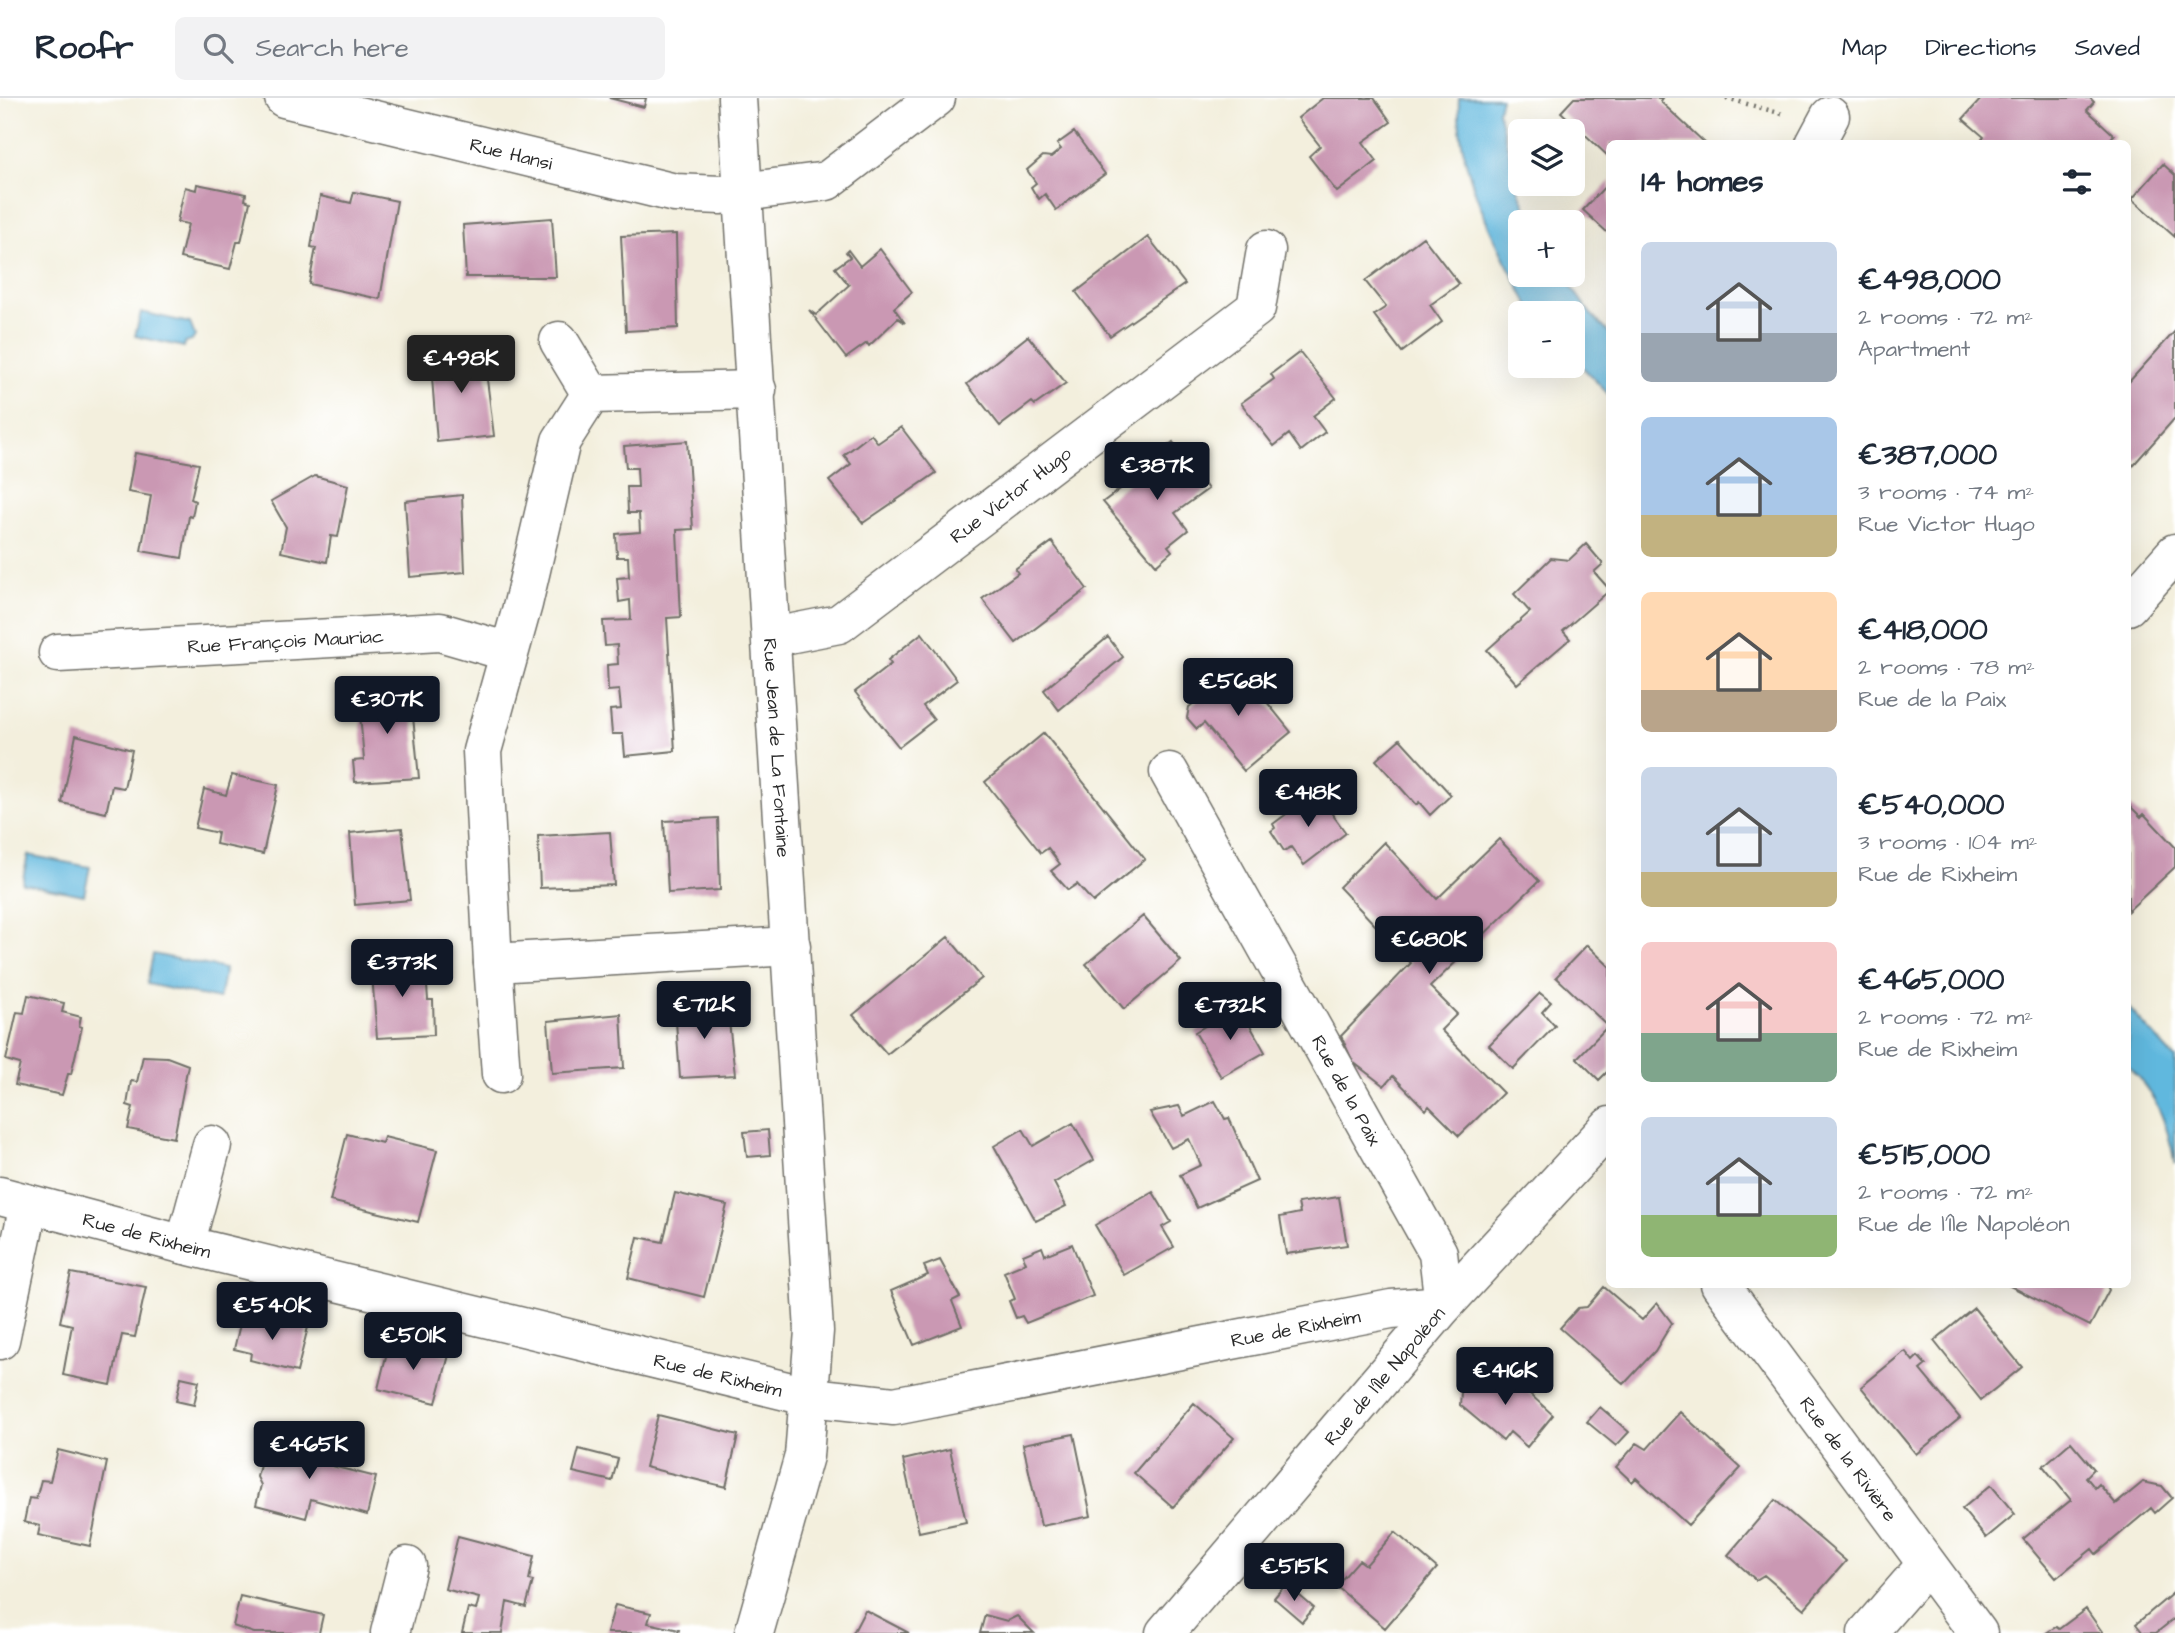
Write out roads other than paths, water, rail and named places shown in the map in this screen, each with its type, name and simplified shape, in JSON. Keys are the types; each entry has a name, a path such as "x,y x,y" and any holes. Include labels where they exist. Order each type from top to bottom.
{"street":[{"name":"Rue Hansi","path":"284,98 676,193 722,195 827,181 936,98"},
{"name":"Rue Jean de La Fontaine","path":"737,98 773,637 814,1331 811,1397 804,1456 754,1633"},
{"name":"Rue Victor Hugo","path":"773,637 839,624 1256,308 1266,250"},
{"path":"559,341 591,394"},
{"path":"591,394 757,390"},
{"path":"500,1074 482,751 561,441 591,394"},
{"path":"2131,603 2175,553"},
{"name":"Rue François Mauriac","path":"58,653 440,632 509,652"},
{"name":"Rue de la Paix","path":"1169,772 1438,1253 1444,1305"},
{"path":"493,963 790,946"},
{"name":"Rue de l'Île Napoléon","path":"1165,1633 1444,1305 1606,1134"},
{"path":"185,1245 212,1145"},
{"path":"0,1340 15,1200"},
{"name":"Rue de Rixheim","path":"15,1200 185,1245 811,1397 894,1406 1391,1309 1444,1305"},
{"name":"Rue de la Rivière","path":"1723,1288 1978,1633"},
{"path":"1867,1633 1926,1565"},
{"path":"390,1633 407,1566"}],"water":[{"path":"1459,98 1501,98 1498,111 1508,149 1508,196 1521,196 1527,210 1508,210 1508,265 1482,210 1464,154"},
{"path":"1519,287 1572,287 1581,301 1527,301"},
{"path":"1585,306 1606,330 1606,392 1585,370"},
{"path":"141,312 190,323 195,336 192,341 185,343 184,347 135,336"},
{"path":"28,855 90,867 84,895 22,883"},
{"path":"153,954 225,969 219,999 147,984"},
{"path":"2131,1010 2175,1059 2175,1164 2160,1111 2131,1069"}]}
